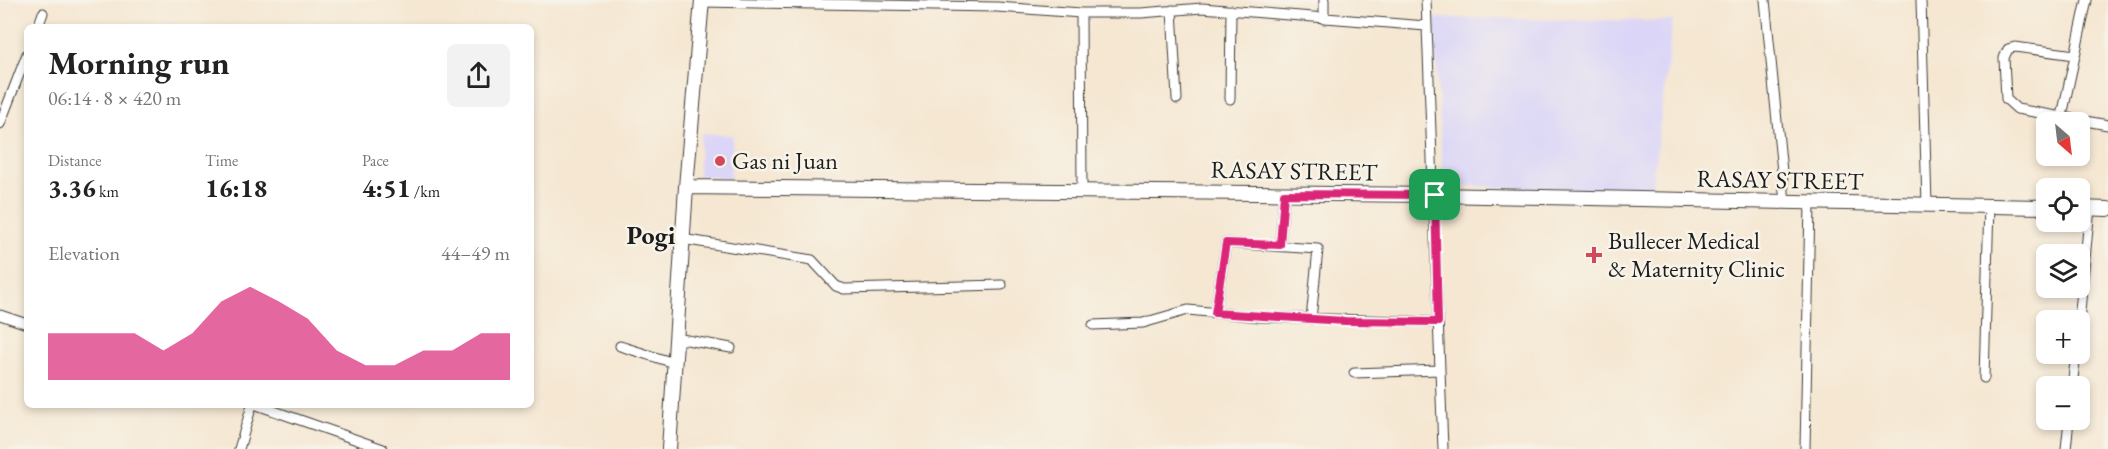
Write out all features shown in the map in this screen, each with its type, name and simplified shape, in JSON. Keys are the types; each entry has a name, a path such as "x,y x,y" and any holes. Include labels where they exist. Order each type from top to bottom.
{"street":[{"path":"1324,0 1324,19"},
{"path":"1426,0 1443,449"},
{"path":"1765,0 1785,202"},
{"path":"1921,0 1927,205"},
{"path":"2063,112 2087,0"},
{"path":"669,449 682,239 702,1 909,3 1081,13 1172,10 1203,4 1231,10 1426,26"},
{"path":"1172,10 1177,99"},
{"path":"1230,99 1231,10"},
{"path":"39,24 43,13"},
{"path":"1081,13 1082,190"},
{"path":"2036,112 2017,109 2009,104 2005,94 2005,55 2008,49 2015,47 2075,55"},
{"path":"0,124 24,62"},
{"path":"2090,121 2108,125"},
{"name":"RASAY STREET","path":"686,187 1435,195 2036,207"},
{"path":"1280,245 1284,194"},
{"path":"1805,449 1810,203"},
{"path":"1984,378 1989,205"},
{"path":"2090,208 2108,209"},
{"path":"2079,310 2083,232"},
{"path":"682,239 812,260 836,286 844,289 1002,285"},
{"path":"1215,313 1226,243 1280,245 1318,249 1311,319"},
{"path":"1092,325 1143,323 1188,310 1311,319 1438,322"},
{"path":"1,317 24,323"},
{"path":"676,338 731,348"},
{"path":"620,346 674,363"},
{"path":"1353,373 1440,370"},
{"path":"239,449 251,408"},
{"path":"266,408 383,449"},
{"path":"2066,449 2068,430"}],"shaded area":[{"path":"1434,18 1673,21 1651,193 1443,185"},
{"path":"701,133 733,135 730,178 698,176"}],"place":[{"name":"Gas ni Juan","path":"720,161"},
{"name":"Bullecer Medical & Maternity Clinic","path":"1594,255"}],"district":[{"name":"Pogi","path":"651,235"}],"route":[{"path":"1284,194 1435,195 1438,322 1345,321 1215,313 1226,243 1280,245 1284,194"}]}
